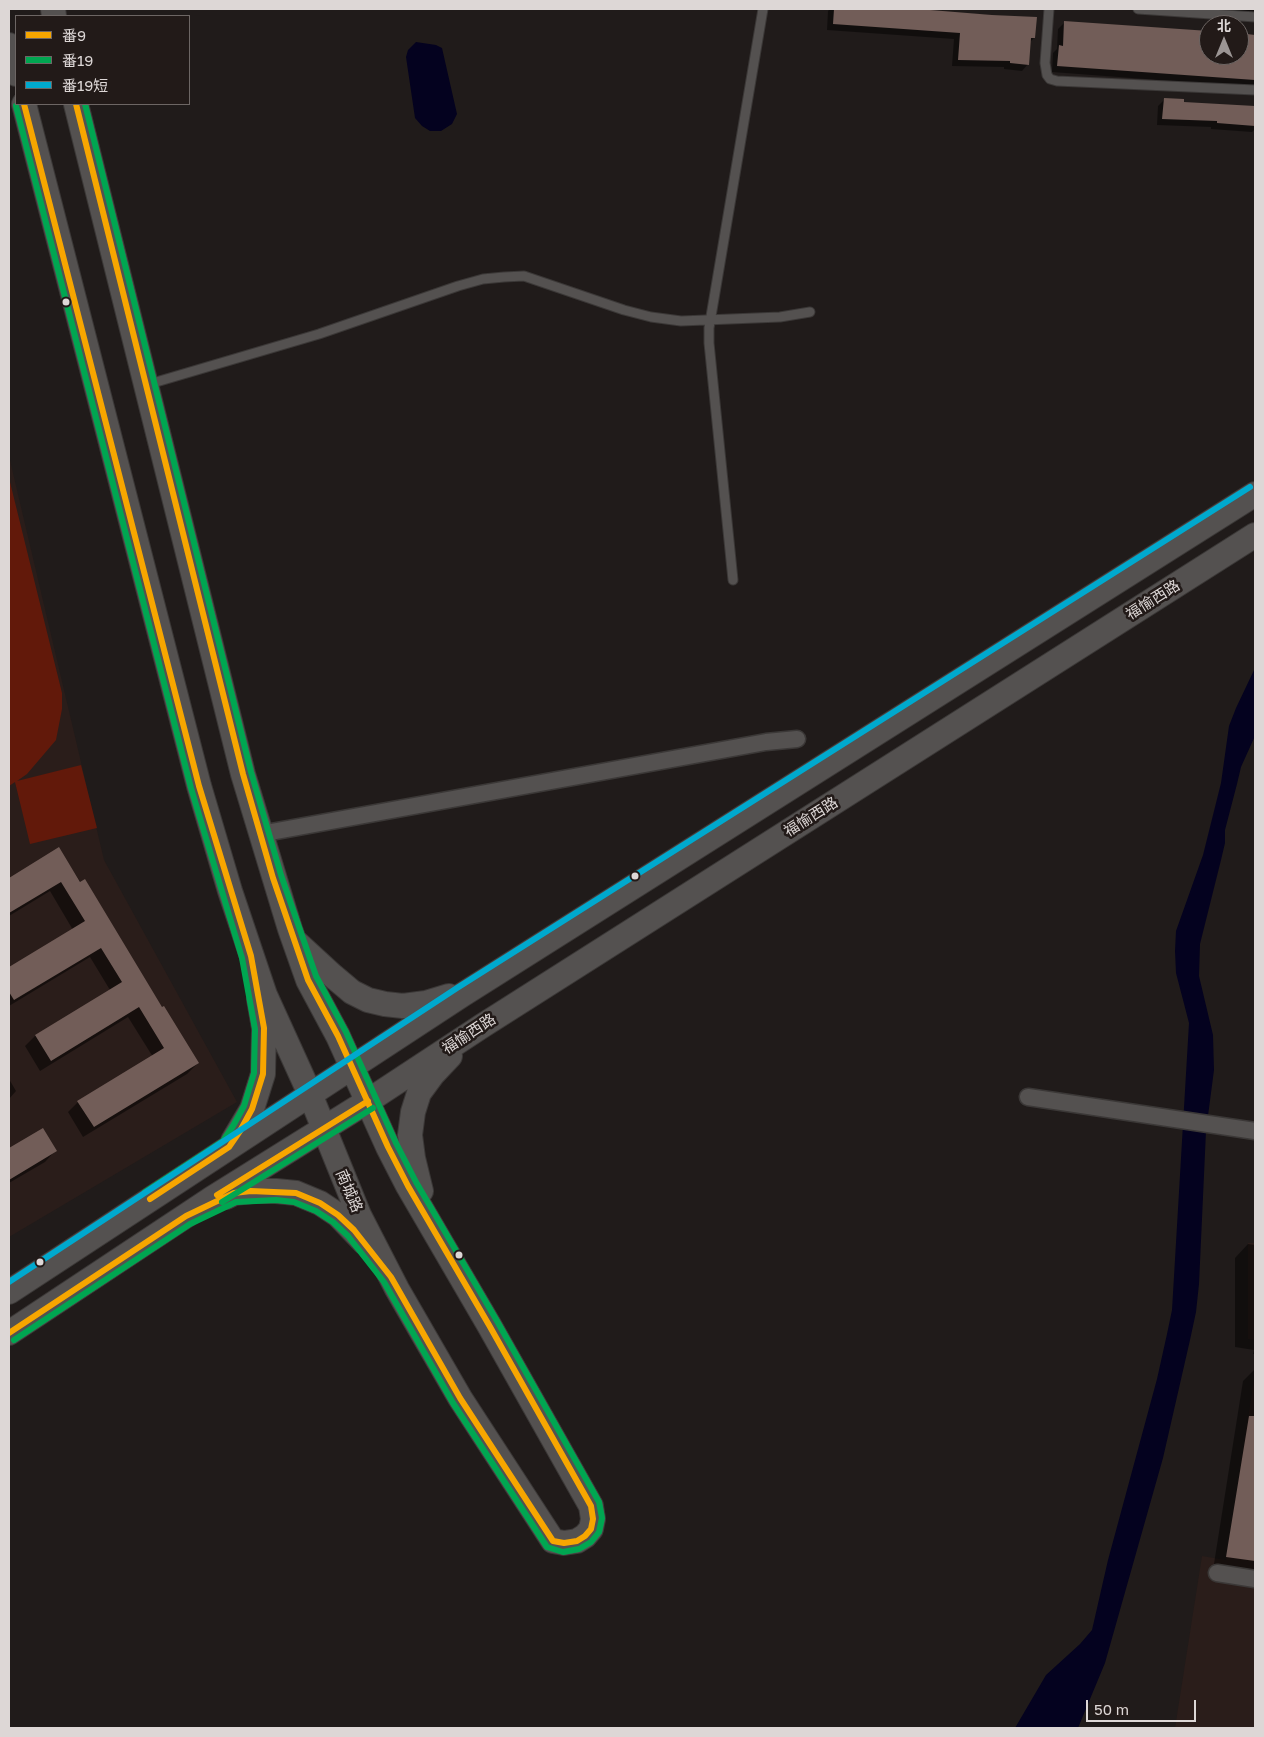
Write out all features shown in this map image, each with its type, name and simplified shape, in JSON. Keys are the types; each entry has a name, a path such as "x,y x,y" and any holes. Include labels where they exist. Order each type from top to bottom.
{"street":[{"path":"9,45 15,70"},
{"name":"南城路","path":"24,105 199,786 230,891 265,995 310,1094 359,1215 391,1277 460,1398 553,1541 564,1543 577,1541 591,1529 593,1519 591,1506 408,1186 388,1147 338,1036 308,980 293,939 260,834 229,722 76,105"},
{"path":"9,1292 500,971 1255,494"},
{"name":"福愉西路","path":"186,1216 1255,535"},
{"path":"260,834 766,742 797,738"},
{"path":"293,939 352,992 368,1000 385,1004 403,1006 426,1003 458,993 500,971"},
{"path":"229,1147 252,1110 263,1074 264,1028 252,956"},
{"path":"433,1229 412,1158 410,1135 412,1112 420,1093 433,1074 482,1026"},
{"path":"1028,1097 1255,1131"},
{"path":"9,1333 186,1216 234,1193 252,1190 276,1190 296,1193 320,1203 338,1214 354,1230 391,1277"},
{"path":"1217,1573 1255,1579"}],"lane":[{"path":"733,580 709,343 710,321 764,9"},
{"path":"1048,9 1045,63 1047,75 1050,79 1057,81 1255,90"},
{"path":"1138,9 1255,17"},
{"path":"146,385 319,334 458,286 504,276 524,276 594,301 651,317 680,321 780,317 810,312"}],"shaded area":[{"path":"9,456 104,860 237,1102 9,1237"},
{"path":"9,478 62,693 62,709 56,740 27,774 17,781 81,765 97,828 30,844 15,782 9,786"},
{"path":"1248,1243 1255,1243 1255,1340 1248,1339"},
{"path":"1255,1373 1255,1728 1175,1728 1202,1556 1226,1560"}],"water":[{"path":"416,42 436,45 442,48 457,114 452,124 441,131 430,131 415,118 406,57 408,50"},
{"path":"1255,668 1255,736 1241,767 1225,830 1225,843 1200,944 1199,976 1213,1035 1214,1070 1206,1131 1199,1284 1190,1340 1163,1458 1105,1663 1078,1728 1015,1728 1046,1675 1080,1644 1092,1630 1108,1560 1157,1379 1172,1310 1189,1023 1176,973 1176,931 1203,855 1221,783 1229,726"}],"building":[{"path":"834,9 918,9 1037,17 1035,38 1031,38 1029,65 1010,63 1010,61 958,60 960,33 833,24"},
{"path":"1064,21 1199,30 1199,65 1249,65 1249,34 1255,35 1255,80 1057,66 1059,45 1063,46"},
{"path":"1164,98 1184,99 1184,102 1255,106 1255,126 1217,123 1217,121 1162,119"},
{"path":"59,847 80,882 85,879 162,1007 164,1006 199,1063 94,1127 77,1101 164,1048 139,1007 51,1061 35,1035 122,982 101,948 14,1000 9,992 9,967 85,921 61,882 9,913 9,878"},
{"path":"43,1128 57,1151 9,1180 9,1148"},
{"path":"1249,1416 1255,1416 1255,1561 1226,1557"}],"transit line":[{"name":"番9","path":"24,105 199,786 251,956 264,1028 263,1074 252,1109 240,1131 229,1147 150,1199"},
{"name":"番9","path":"9,1333 186,1216 234,1193 251,1191 296,1193 320,1203 338,1215 354,1230 391,1277 460,1398 553,1541 564,1543 577,1541 591,1529 593,1519 591,1506 408,1186 388,1147 338,1036 308,980 273,878 243,774 76,105"},
{"name":"番19","path":"14,1340 190,1224 236,1202 276,1200 294,1202 316,1211 333,1222 348,1236 384,1282 453,1403 547,1547 563,1552 579,1549 591,1542 599,1532 602,1518 599,1502 416,1182 396,1143 346,1032 316,976 281,875 251,772 85,105"},
{"name":"番19","path":"16,106 191,788 242,958 255,1029 254,1073 244,1106 223,1141 145,1192"},
{"name":"番19短","path":"9,1282 457,988 1250,487"},
{"name":"番9","path":"217,1195 368,1101"},
{"name":"番19","path":"222,1202 373,1108"}]}
